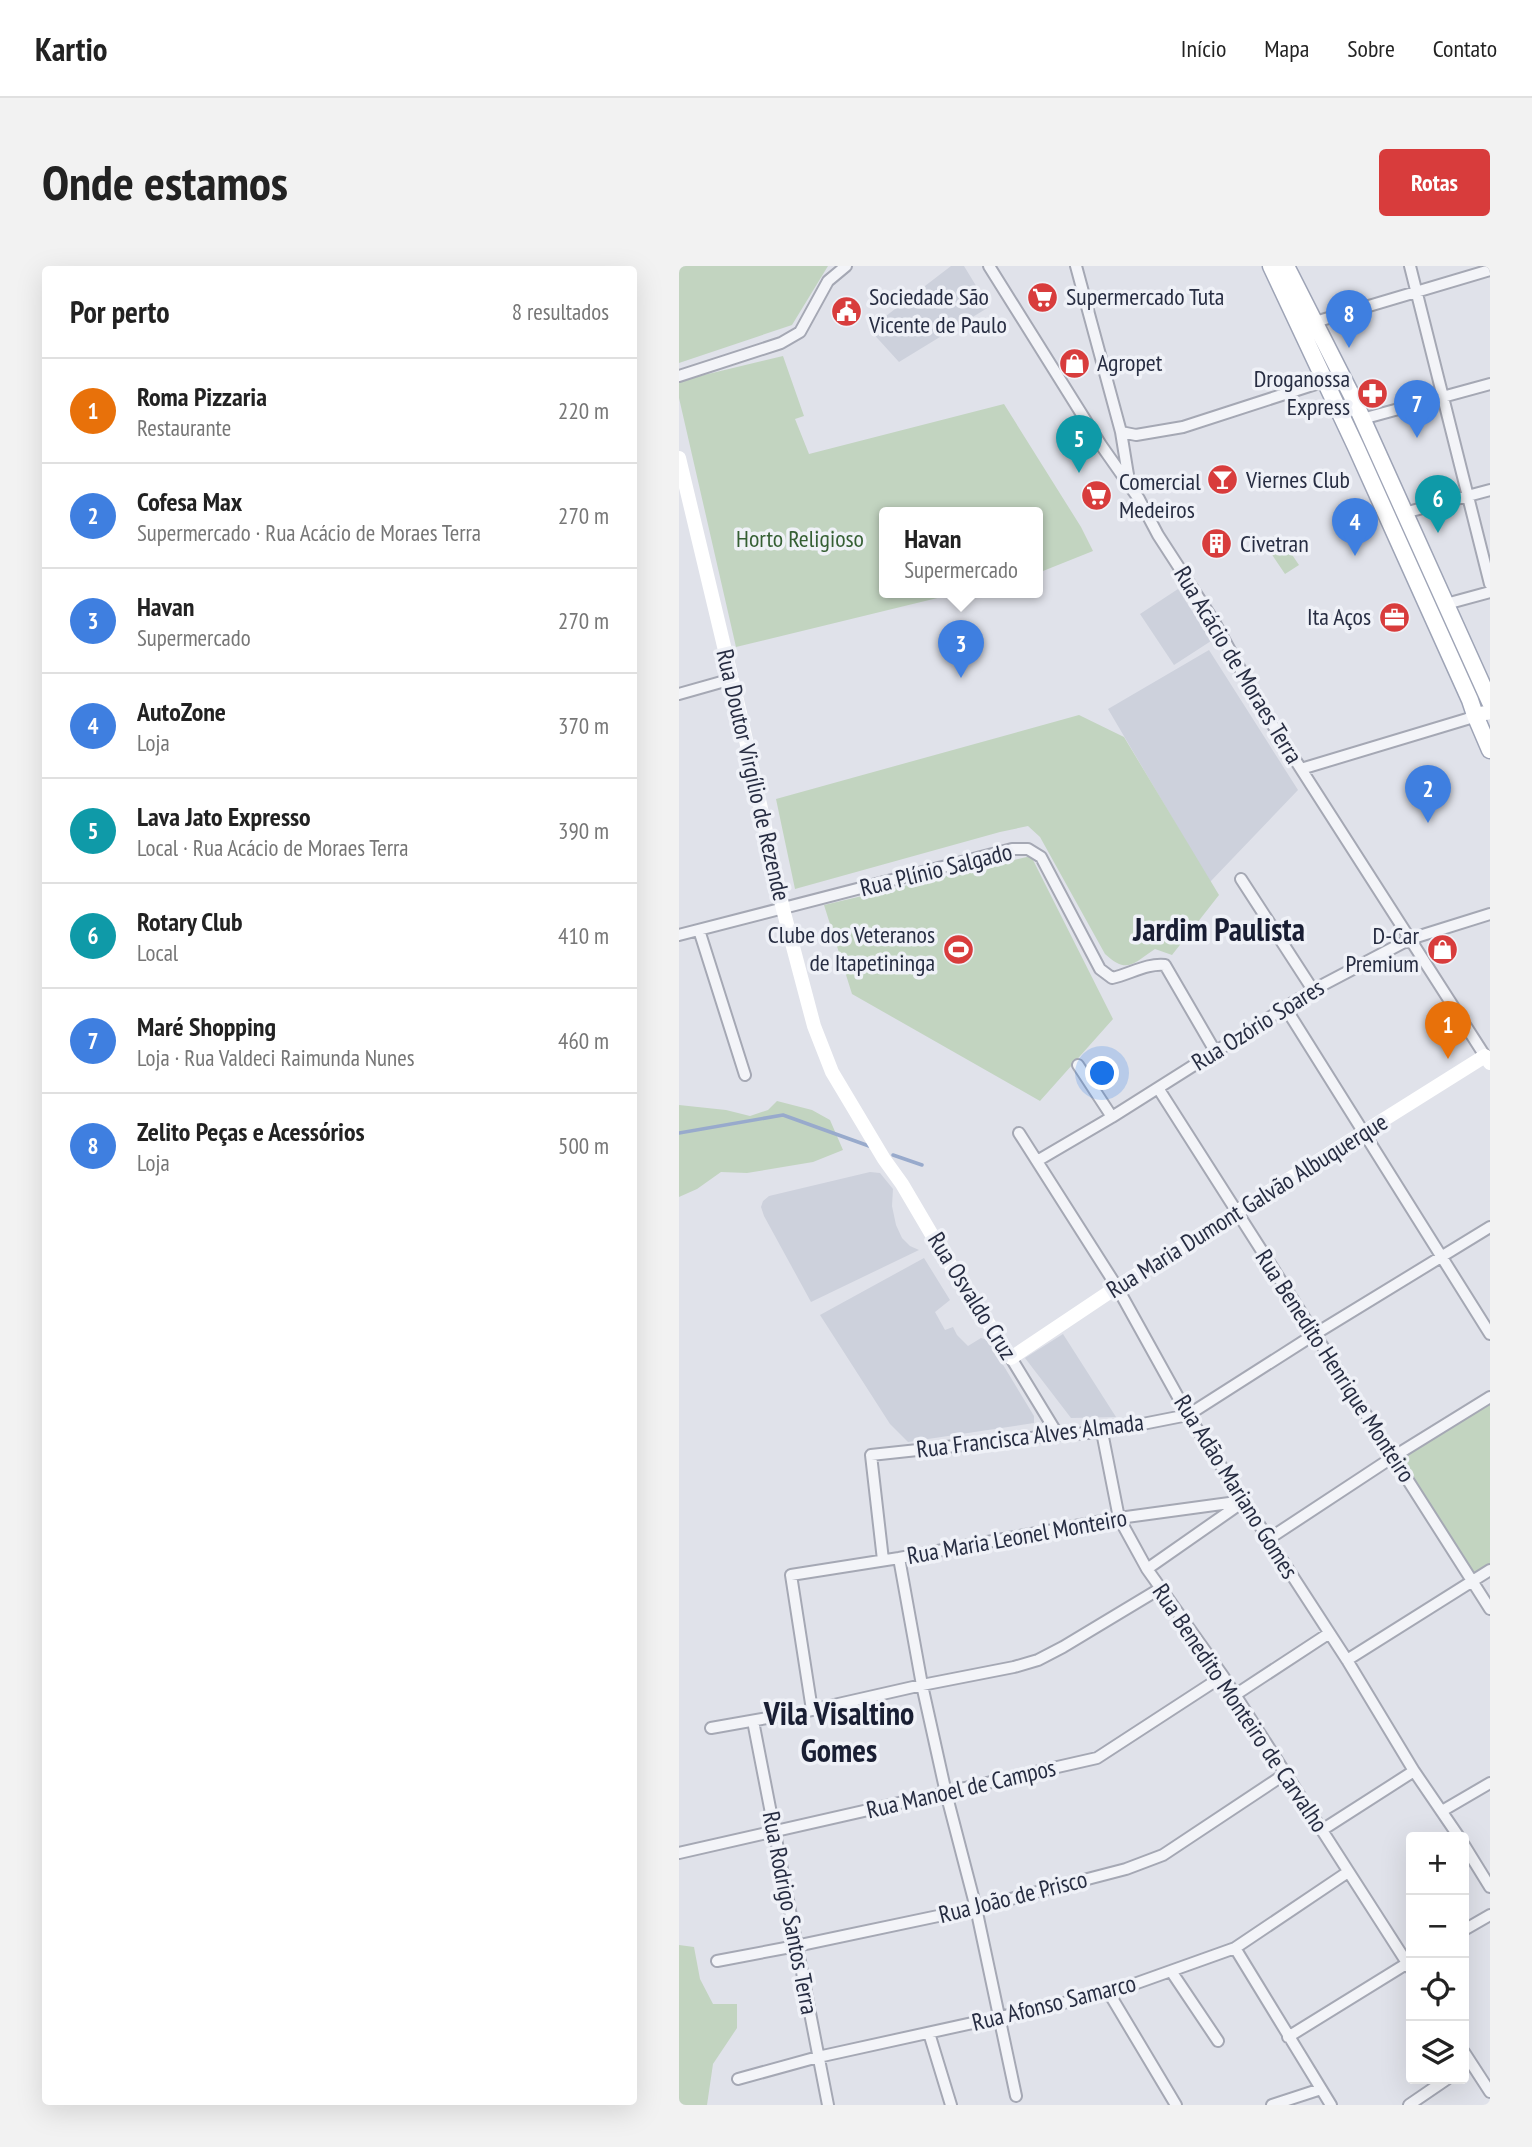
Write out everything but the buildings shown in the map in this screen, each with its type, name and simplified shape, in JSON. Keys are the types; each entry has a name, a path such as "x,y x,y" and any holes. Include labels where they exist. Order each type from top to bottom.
{"main road":[{"path":"1271,266 1470,700 1482,713 1490,750"},
{"path":"1286,266 1362,419 1490,702"}],"street":[{"path":"679,376 781,343 800,332 828,281 846,266"},
{"name":"Rua Acácio de Moraes Terra","path":"989,266 1199,596 1260,705 1488,1060"},
{"path":"1076,266 1121,432 1130,488"},
{"path":"1410,266 1490,584"},
{"path":"1315,322 1490,270"},
{"path":"1101,445 1121,432 1136,435 1183,427 1323,376"},
{"path":"1362,419 1490,384"},
{"name":"Rua Doutor Virgílio de Rezende","path":"679,458 683,497 732,679 783,909 814,1026 832,1072 884,1159"},
{"path":"1404,513 1490,490"},
{"path":"1446,604 1490,592"},
{"path":"679,694 732,679"},
{"path":"1301,769 1482,713"},
{"name":"Rua Plínio Salgado","path":"679,935 1012,849 1028,849 1041,857 1100,969 1112,978 1154,964 1165,965 1215,1051"},
{"path":"1241,879 1313,989"},
{"name":"Rua Ozório Soares","path":"1037,1161 1112,1117 1313,989 1410,939 1490,914"},
{"path":"699,930 744,1075"},
{"path":"1285,1007 1490,1334"},
{"name":"Rua Maria Dumont Galvão Albuquerque","path":"1011,1359 1117,1287 1363,1132 1488,1060"},
{"path":"1078,1065 1112,1117"},
{"name":"Rua Benedito Henrique Monteiro","path":"1157,1088 1490,1609"},
{"name":"Rua Adão Mariano Gomes","path":"1019,1133 1117,1287 1188,1415 1346,1660 1413,1771 1456,1832"},
{"name":"Rua Osvaldo Cruz","path":"884,1159 1058,1435"},
{"path":"1188,1415 1490,1227"},
{"path":"1267,1540 1490,1397"},
{"name":"Rua Francisca Alves Almada","path":"883,1560 871,1455 1102,1432 1188,1415"},
{"name":"Rua Benedito Monteiro de Carvalho","path":"1102,1432 1119,1518 1147,1569 1223,1676 1406,1958"},
{"path":"1147,1569 1244,1502"},
{"name":"Rua Maria Leonel Monteiro","path":"812,1710 791,1575 1119,1518 1244,1502"},
{"path":"1207,1507 1214,1522"},
{"path":"899,1558 922,1685 976,1908 1016,2096"},
{"path":"1346,1660 1490,1570"},
{"path":"711,1728 812,1710 1038,1660 1161,1588"},
{"path":"1235,1695 1328,1634"},
{"name":"Rua Manoel de Campos","path":"679,1853 1097,1758 1223,1676"},
{"name":"Rua Rodrigo Santos Terra","path":"753,1721 828,2105"},
{"path":"1322,1830 1413,1771"},
{"name":"Rua João de Prisco","path":"717,1961 976,1908 1126,1869 1163,1855 1285,1774"},
{"path":"1442,1811 1490,1783"},
{"path":"1469,1853 1490,1886"},
{"name":"Rua Afonso Samarco","path":"738,2079 818,2057 1109,1993 1235,1948 1348,1872"},
{"path":"1469,1927 1490,1915"},
{"path":"1235,1948 1331,2105"},
{"path":"1288,2037 1406,1966"},
{"path":"1171,1971 1217,2041"},
{"path":"1109,1993 1176,2105"},
{"path":"929,2033 951,2105"},
{"path":"1469,2067 1490,2092"},
{"path":"1409,2105 1440,2084"},
{"path":"1272,2105 1321,2089"}],"shaded area":[{"path":"951,266 964,266 989,307 899,362 869,329"},
{"path":"1178,589 1211,641 1174,665 1140,614"},
{"path":"1209,650 1298,790 1210,882 1108,709"},
{"path":"870,1172 880,1173 893,1189 892,1206 896,1225 902,1238 919,1250 811,1302 764,1216 761,1207 763,1201 769,1196"},
{"path":"924,1258 950,1300 935,1312 945,1330 953,1327 968,1346 981,1338 988,1340 1034,1416 1034,1423 908,1442 890,1424 820,1315"},
{"path":"1063,1334 1116,1417 1071,1418 1025,1358"}],"green space":[{"path":"679,266 828,266 792,325 679,363"},
{"name":"Horto Religioso","path":"783,356 804,416 795,419 809,454 1004,404 1081,527 1093,551 1043,571 1043,507 879,507 879,598 937,598 736,647 679,398 679,381"},
{"path":"1278,534 1299,565 1285,574 1264,543"},
{"path":"1079,715 1124,737 1219,895 1172,955 1155,949 1136,962 1125,965 1105,954 1040,837 1028,826 795,889 776,799"},
{"name":"Clube dos Veteranos de Itapetininga","path":"1031,856 1113,1019 1040,1101 852,994 824,905"},
{"path":"777,1101 812,1110 830,1120 843,1150 813,1162 747,1173 721,1172 697,1189 679,1197 679,1105 726,1110 750,1116 768,1110"},
{"path":"1490,1403 1490,1565 1474,1575 1400,1459"},
{"path":"679,1945 694,1947 700,1979 713,2004 737,2004 737,2028 713,2064 707,2105 679,2105"}],"waterway":[{"path":"679,1133 783,1115 869,1146"},
{"path":"893,1155 922,1165"}],"place":[{"name":"Supermercado Tuta","path":"1043,297"},
{"name":"Sociedade São Vicente de Paulo","path":"846,311"},
{"name":"Zelito Peças e Acessórios","path":"1349,348"},
{"name":"Agropet","path":"1074,363"},
{"name":"Droganossa Express","path":"1373,393"},
{"name":"Maré Shopping","path":"1417,438"},
{"name":"Lava Jato Expresso","path":"1079,473"},
{"name":"Viernes Club","path":"1223,480"},
{"name":"Comercial Medeiros","path":"1096,496"},
{"name":"Rotary Club","path":"1438,533"},
{"name":"Civetran","path":"1217,544"},
{"name":"AutoZone","path":"1355,556"},
{"name":"Ita Aços","path":"1394,617"},
{"name":"Havan","path":"961,678"},
{"name":"Cofesa Max","path":"1428,823"},
{"name":"Clube dos Veteranos de Itapetininga","path":"958,949"},
{"name":"D-Car Premium","path":"1442,950"},
{"name":"Roma Pizzaria","path":"1448,1059"}],"district":[{"name":"Jardim Paulista","path":"1219,930"},
{"name":"Vila Visaltino Gomes","path":"839,1732"}]}
